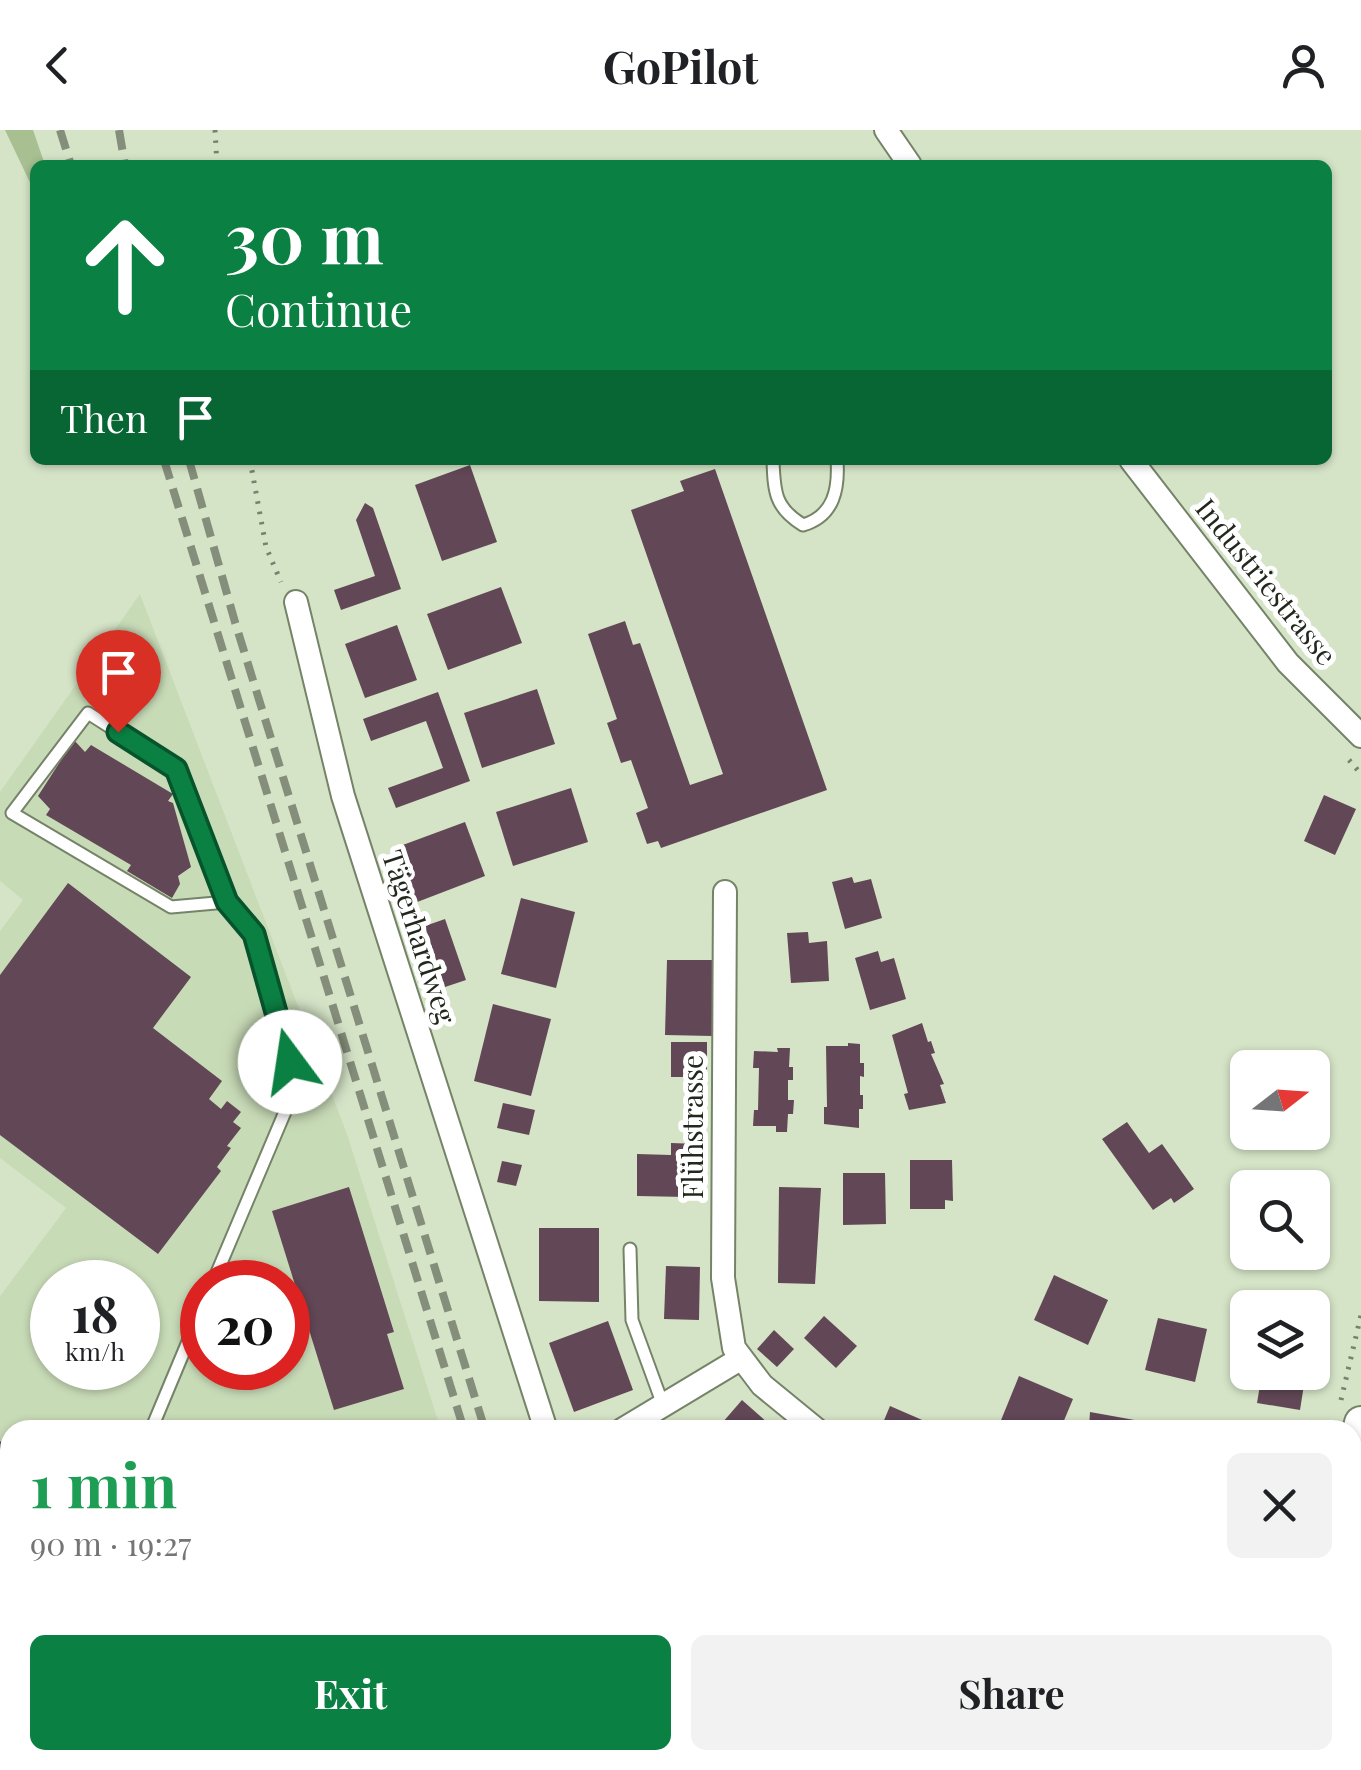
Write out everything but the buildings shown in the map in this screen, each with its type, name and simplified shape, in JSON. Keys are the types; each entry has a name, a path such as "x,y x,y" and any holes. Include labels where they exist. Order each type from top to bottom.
{"street":[{"path":"886,130 907,160"},
{"name":"Industriestrasse","path":"1135,465 1288,663 1361,736"},
{"name":"Tägerhardweg","path":"296,602 342,796 543,1420"},
{"name":"Flühstrasse","path":"725,892 723,1278 734,1348 740,1359 762,1385 805,1420"},
{"path":"638,1420 740,1359"}],"lane":[{"path":"772,465 774,488 784,514 803,525 825,513 833,500 839,481 837,465"},
{"path":"223,1260 290,1100 290,1062 254,934 227,902 176,769 88,713 12,813 171,907 227,902"},
{"path":"630,1249 632,1320 663,1405"},
{"path":"155,1420 180,1361"}],"path":[{"path":"215,130 217,160"},
{"path":"251,465 266,547 282,584 296,602"},
{"path":"1350,1417 1361,1315"}],"shaded area":[{"path":"5,130 33,130 43,160 30,160 30,182"},
{"path":"140,594 347,1134 438,1420 0,1420 0,1296 66,1208 0,1158 0,931 23,900 0,881 0,792"}],"railway":[{"path":"60,130 69,160"},
{"path":"119,130 124,160"},
{"path":"166,465 461,1420"},
{"path":"190,465 235,622 482,1420"}],"route":[{"path":"118,732 176,769 227,902 254,934 290,1062"}]}
